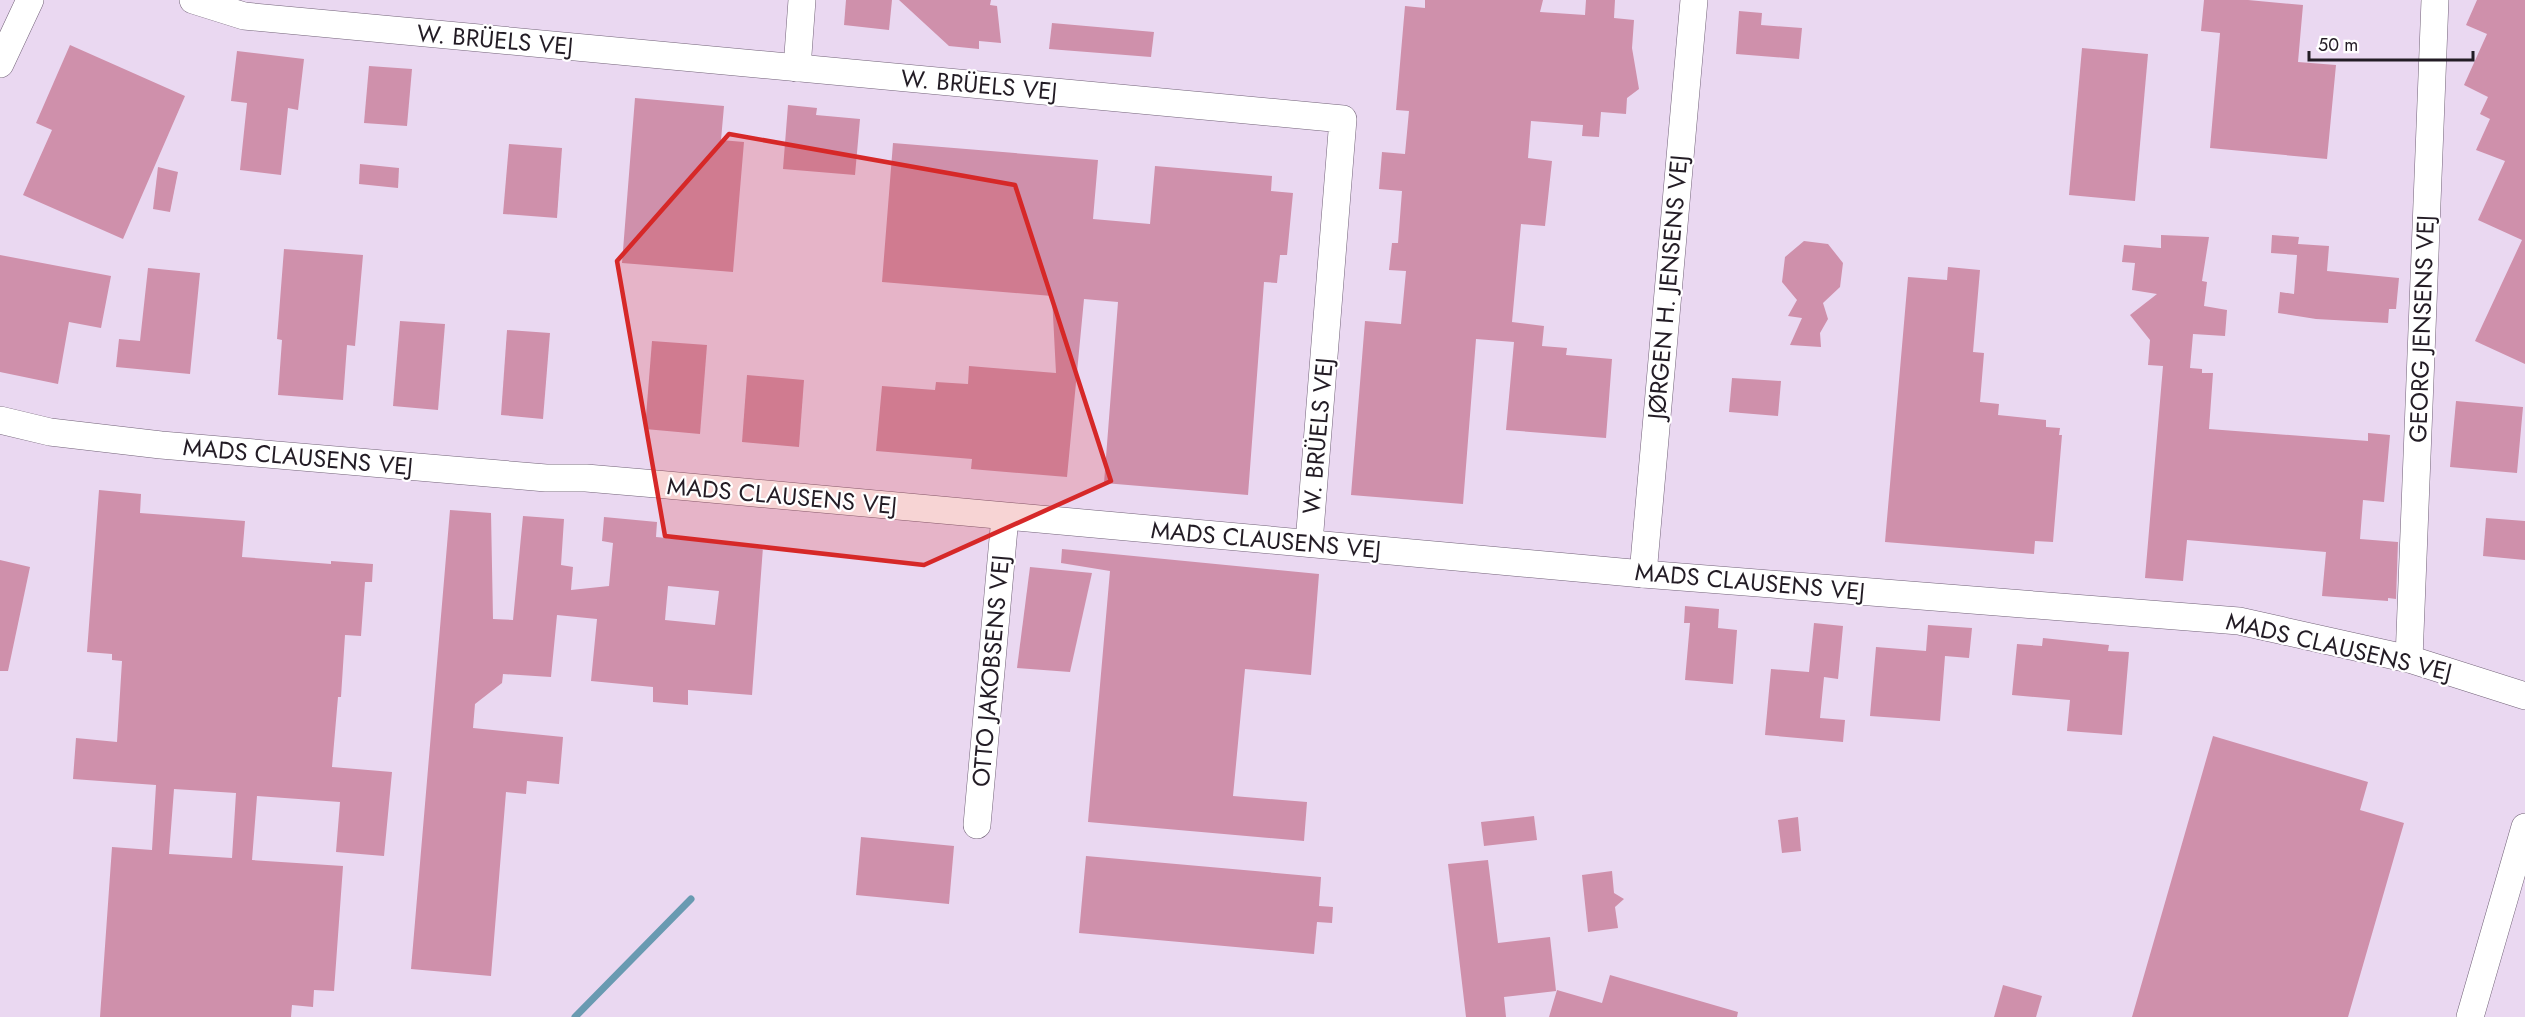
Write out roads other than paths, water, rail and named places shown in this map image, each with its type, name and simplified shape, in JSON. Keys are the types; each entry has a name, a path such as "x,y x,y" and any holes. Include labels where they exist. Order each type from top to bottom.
{"street":[{"path":"0,64 30,0"},
{"name":"W. BRÜELS VEJ","path":"193,0 244,16 1343,119 1309,543"},
{"path":"796,68 802,0"},
{"name":"JØRGEN H. JENSENS VEJ","path":"1643,574 1694,0"},
{"name":"GEORG JENSENS VEJ","path":"2409,659 2435,0"},
{"name":"MADS CLAUSENS VEJ","path":"0,420 50,432 161,445 546,478 586,478 656,484 1643,574 2239,621 2409,659 2525,696"},
{"name":"OTTO JAKOBSENS VEJ","path":"977,825 1005,517"},
{"path":"2470,1017 2525,827"}],"waterway":[{"path":"575,1017 691,899"}]}
